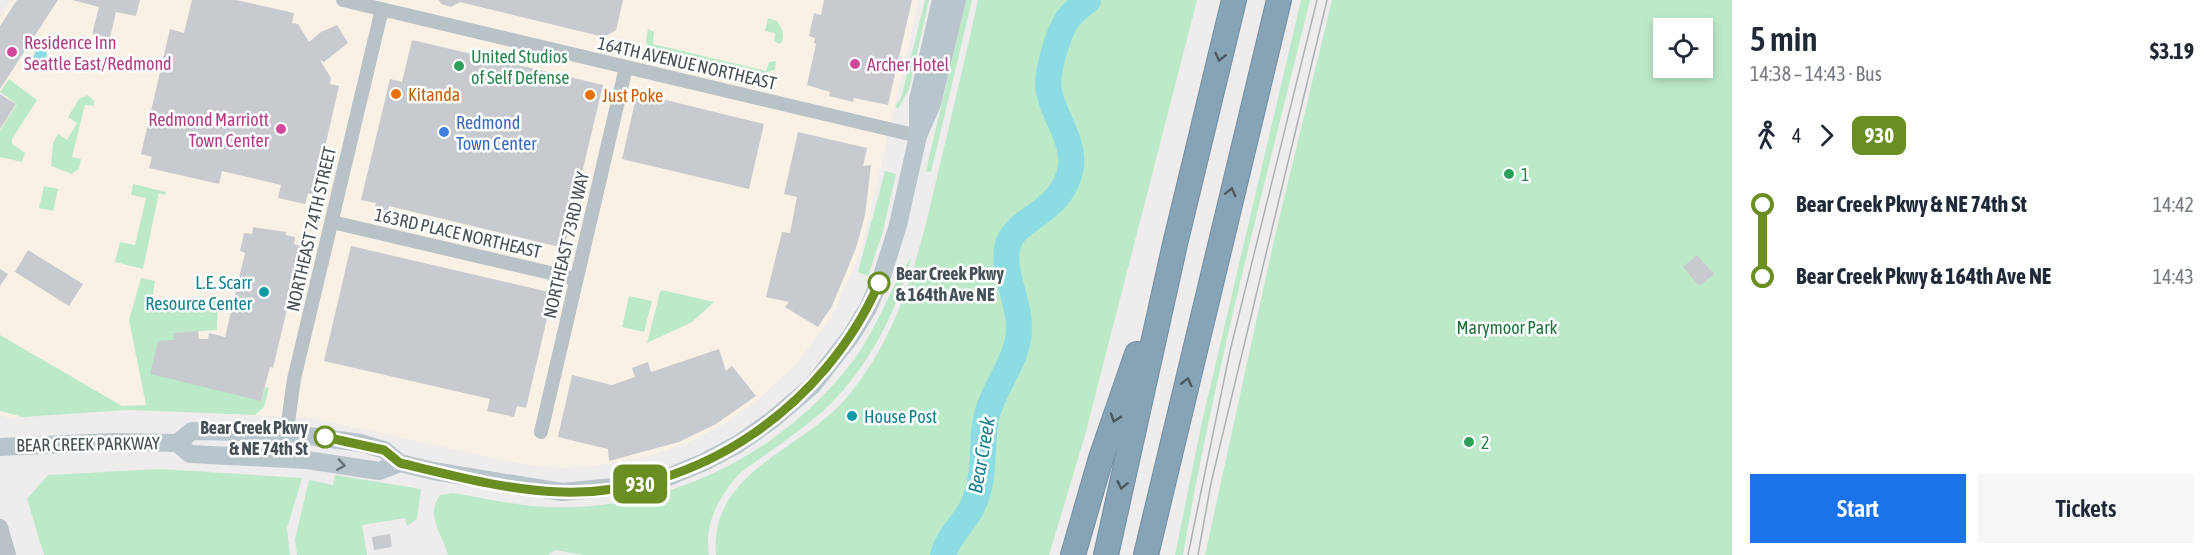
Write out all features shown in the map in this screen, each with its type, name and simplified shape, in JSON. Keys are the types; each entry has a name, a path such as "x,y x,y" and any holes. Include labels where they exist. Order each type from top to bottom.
{"highway":[{"path":"1106,555 1175,244 1234,0"},
{"path":"1146,555 1279,0"},
{"path":"1073,555 1101,458 1175,244"},
{"path":"1158,555 1174,440"}],"main road":[{"name":"BEAR CREEK PARKWAY","path":"918,135 918,100 941,0"},
{"name":"BEAR CREEK PARKWAY","path":"177,443 192,431 286,433 361,443 384,450 400,463 531,489 562,492 605,490 666,478 738,444 772,420 813,386 851,336 868,308 882,276 898,225 918,135 932,104 957,0"},
{"name":"BEAR CREEK PARKWAY","path":"0,447 114,442 177,443 190,454 283,458 379,471 400,463"}],"street":[{"name":"164TH AVENUE NORTHEAST","path":"342,0 918,135"},
{"name":"NORTHEAST 74TH STREET","path":"283,458 294,379 382,9"},
{"name":"NORTHEAST 73RD WAY","path":"541,432 626,67"},
{"name":"163RD PLACE NORTHEAST","path":"332,222 576,279"},
{"path":"0,528 8,555"}],"shaded area":[{"name":"Redmond Town Center","path":"11,0 919,0 862,248 833,314 798,362 761,397 724,424 687,443 648,456 601,465 565,468 520,464 311,418 128,410 9,418 0,415 0,17"}],"green space":[{"path":"925,0 929,0 909,89 898,109 895,106 901,98"},
{"path":"966,0 972,0 931,172 926,171"},
{"path":"978,0 1197,0 1085,435 1049,555 716,555 718,526 727,502 743,482 763,464 808,432 849,395 868,369 897,315 917,256 933,195"},
{"path":"1301,0 1310,0 1225,346 1183,555 1175,555 1202,422"},
{"name":"Marymoor Park","path":"1332,0 1732,0 1732,555 1205,555 1274,240"},
{"path":"768,18 777,21 783,32 780,44 774,41 775,33 765,31"},
{"path":"648,29 654,32 653,44 766,71 769,62 776,61 775,70 767,72 764,77 648,50 646,40"},
{"path":"9,79 37,100 12,139 12,144 25,153 22,162 0,157 0,130 17,104 0,92"},
{"path":"88,95 94,101 94,106 85,105 72,157 81,159 79,169 72,174 51,166 53,143 58,134 67,140 77,123 68,117 79,99"},
{"path":"885,171 896,174 883,231 868,276 858,272"},
{"path":"133,184 166,192 165,195 159,193 143,269 115,262 120,242 135,245 146,198 131,195"},
{"path":"44,186 58,189 53,211 39,208"},
{"path":"911,258 899,295 883,331 851,381 816,417 741,472 726,490 711,521 709,555 584,555 555,550 548,555 448,555 434,517 434,510 440,495 453,493 548,507 592,506 635,500 677,488 718,471 756,450 792,424 824,394 853,361"},
{"path":"141,278 155,281 151,306 218,300 217,330 174,333 174,340 261,401 265,387 269,388 264,407 255,415 128,410 23,417 0,411 0,335 122,406 146,405 129,320"},
{"path":"662,290 714,302 692,322 647,343 660,292"},
{"path":"629,296 652,301 644,332 622,327"},
{"path":"160,469 302,478 287,528 290,555 44,555 27,499 48,475"},
{"path":"335,475 421,489 417,519 407,526 405,518 362,525 367,555 297,555 295,539 309,480 333,485"}],"water":[{"path":"36,49 47,52 46,59 39,67 29,70 26,64 33,59"}],"building":[{"name":"Residence Inn Seattle East/Redmond","path":"17,0 58,0 0,89 0,26"},
{"name":"Residence Inn Seattle East/Redmond","path":"72,0 140,0 136,16 116,12 110,38 92,34 99,7"},
{"name":"Redmond Marriott Town Center","path":"192,0 236,0 294,13 292,23 298,24 309,42 321,32 337,25 348,43 324,62 320,60 331,78 330,84 339,86 314,195 308,193 305,204 278,198 281,185 222,171 219,184 149,168 152,157 141,154 170,29 184,33"},
{"path":"439,0 623,0 616,30 604,37 460,2 451,7 441,4"},
{"name":"Archer Hotel","path":"824,0 912,0 888,105 854,98 853,102 829,96 830,92 807,85 816,44 814,43 815,38 809,36 814,13 821,15"},
{"name":"Redmond Town Center","path":"412,40 603,85 564,248 389,206 388,214 374,211 376,203 361,200 390,79 402,82"},
{"path":"637,93 764,124 749,189 622,159"},
{"name":"Residence Inn Seattle East/Redmond","path":"0,94 16,104 0,129"},
{"path":"798,132 867,148 863,166 871,165 865,215 856,248 832,306 818,327 785,307 789,302 766,297 782,232 790,233 797,197 784,194"},
{"name":"L.E. Scarr Resource Center","path":"253,227 286,232 286,235 295,237 294,244 302,246 273,368 270,367 261,401 150,374 158,341 174,340 173,333 198,331 199,339 208,339 209,333 225,337 245,253 240,251 244,233 252,234"},
{"path":"351,246 553,293 526,408 517,406 514,417 487,411 490,399 324,361"},
{"path":"28,250 83,284 69,306 15,272"},
{"path":"1697,255 1714,274 1699,286 1683,267"},
{"path":"0,269 8,274 0,286"},
{"path":"719,349 726,371 732,366 756,396 716,424 679,442 609,461 608,449 558,437 572,375 612,385 635,377 632,368 648,362 651,372"},
{"path":"390,534 392,547 374,550 372,537"}],"waterway":[{"name":"Bear Creek","path":"943,555 948,542 971,509 976,496 982,471 988,411 1016,348 1019,326 1017,307 1007,269 1007,249 1018,229 1059,195 1071,166 1070,147 1049,92 1049,74 1058,40 1066,21 1088,0"}],"tram line":[{"path":"1188,555 1230,351 1317,0"},
{"path":"1198,555 1211,483 1327,0"}],"bus line":[{"name":"930","path":"325,437 361,443 384,450 400,463 531,489 562,492 605,490 666,478 738,444 772,420 813,386 851,336 868,308 879,283"}],"place":[{"name":"Residence Inn Seattle East/Redmond","path":"12,52"},
{"name":"Archer Hotel","path":"855,64"},
{"name":"United Studios of Self Defense","path":"459,66"},
{"name":"Kitanda","path":"396,94"},
{"name":"Just Poke","path":"590,95"},
{"name":"Redmond Marriott Town Center","path":"281,129"},
{"name":"Redmond Town Center","path":"444,132"},
{"name":"1","path":"1509,174"},
{"name":"Bear Creek Pkwy & 164th Ave NE","path":"879,283"},
{"name":"L.E. Scarr Resource Center","path":"264,292"},
{"name":"House Post","path":"852,416"},
{"name":"Bear Creek Pkwy & NE 74th St","path":"325,437"},
{"name":"2","path":"1469,442"}]}
